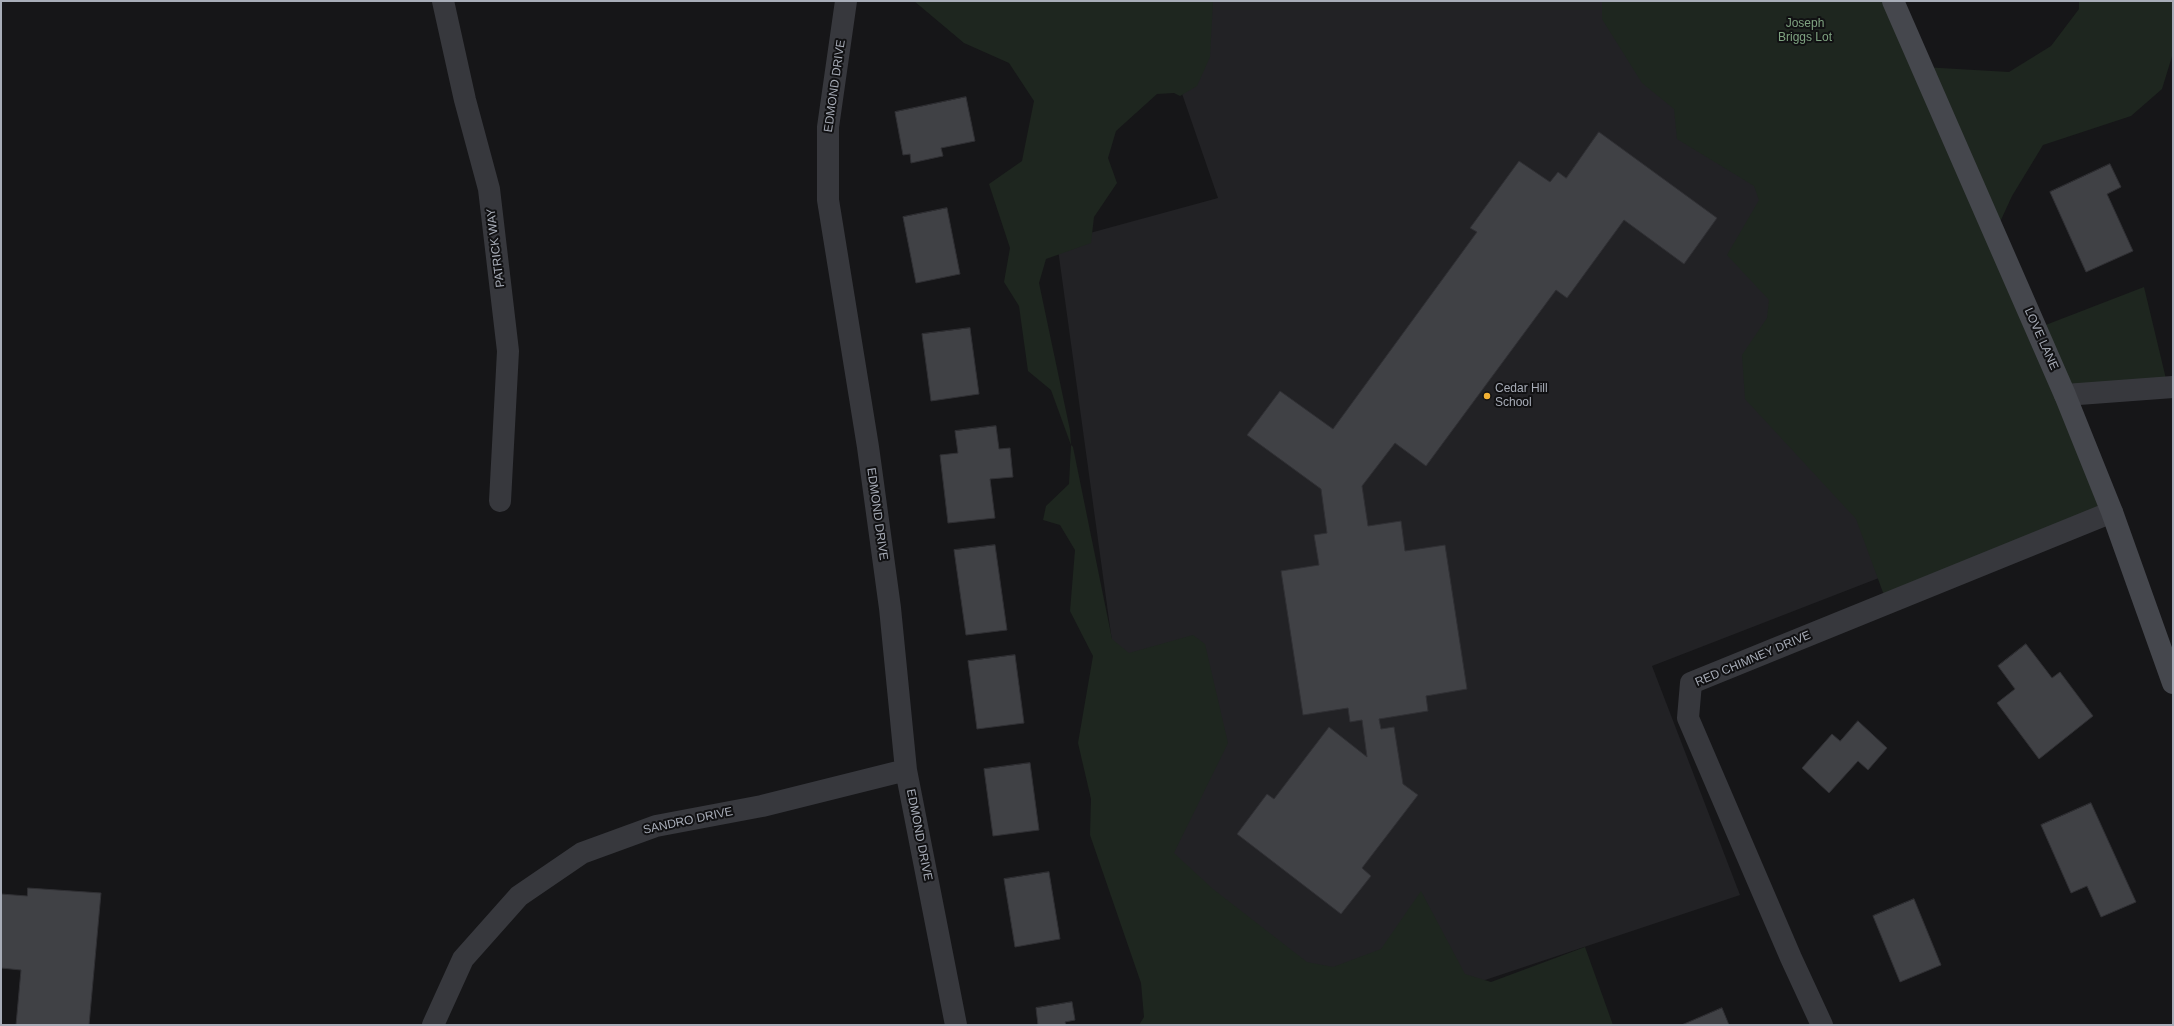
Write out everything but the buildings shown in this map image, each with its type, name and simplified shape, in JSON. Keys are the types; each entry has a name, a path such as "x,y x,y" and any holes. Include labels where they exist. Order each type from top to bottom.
{"street":[{"name":"PATRICK WAY","path":"443,1 465,100 489,190 508,351 500,501"},
{"name":"EDMOND DRIVE","path":"846,1 828,127 828,200 869,454 890,608 906,770 956,1025"},
{"name":"LOVE LANE","path":"1893,1 2065,396 2112,512 2173,683"},
{"path":"2065,396 2173,387"},
{"name":"RED CHIMNEY DRIVE","path":"1822,1025 1791,958 1688,718 1691,683 2112,512"},
{"name":"SANDRO DRIVE","path":"433,1025 463,959 520,896 582,853 656,826 762,806 906,770"}],"shaded area":[{"name":"Cedar Hill School","path":"1150,1 1668,1 1951,550 1652,666 1740,895 1479,982 1281,989 1148,903 1057,242 1218,198"}],"green space":[{"path":"914,1 1213,1 1210,57 1197,86 1180,96 1174,93 1157,94 1116,131 1108,158 1117,183 1094,217 1091,243 1046,259 1039,283 1070,430 1071,445 1051,390 1028,371 1019,306 1004,282 1010,248 989,184 1022,161 1034,101 1009,63 964,43"},
{"name":"Joseph Briggs Lot","path":"1602,1 1892,1 1923,67 2009,72 2051,46 2079,9 2079,1 2173,1 2173,53 2162,89 2131,116 2043,145 2012,196 1994,235 2043,326 2144,287 2167,383 2072,390 2106,511 1885,598 1856,519 1745,399 1742,355 1767,318 1769,300 1727,255 1759,200 1754,186 1677,139 1674,109 1642,83 1602,19"},
{"path":"1071,445 1073,447 1112,639 1129,653 1193,635 1205,644 1228,743 1174,853 1213,889 1307,962 1333,967 1381,949 1421,891 1465,974 1491,982 1585,947 1613,1025 1139,1025 1144,1017 1141,983 1090,835 1091,799 1078,743 1093,656 1070,611 1075,550 1060,525 1043,520 1046,506 1069,484"}],"place":[{"name":"Cedar Hill School","path":"1487,396"}]}
